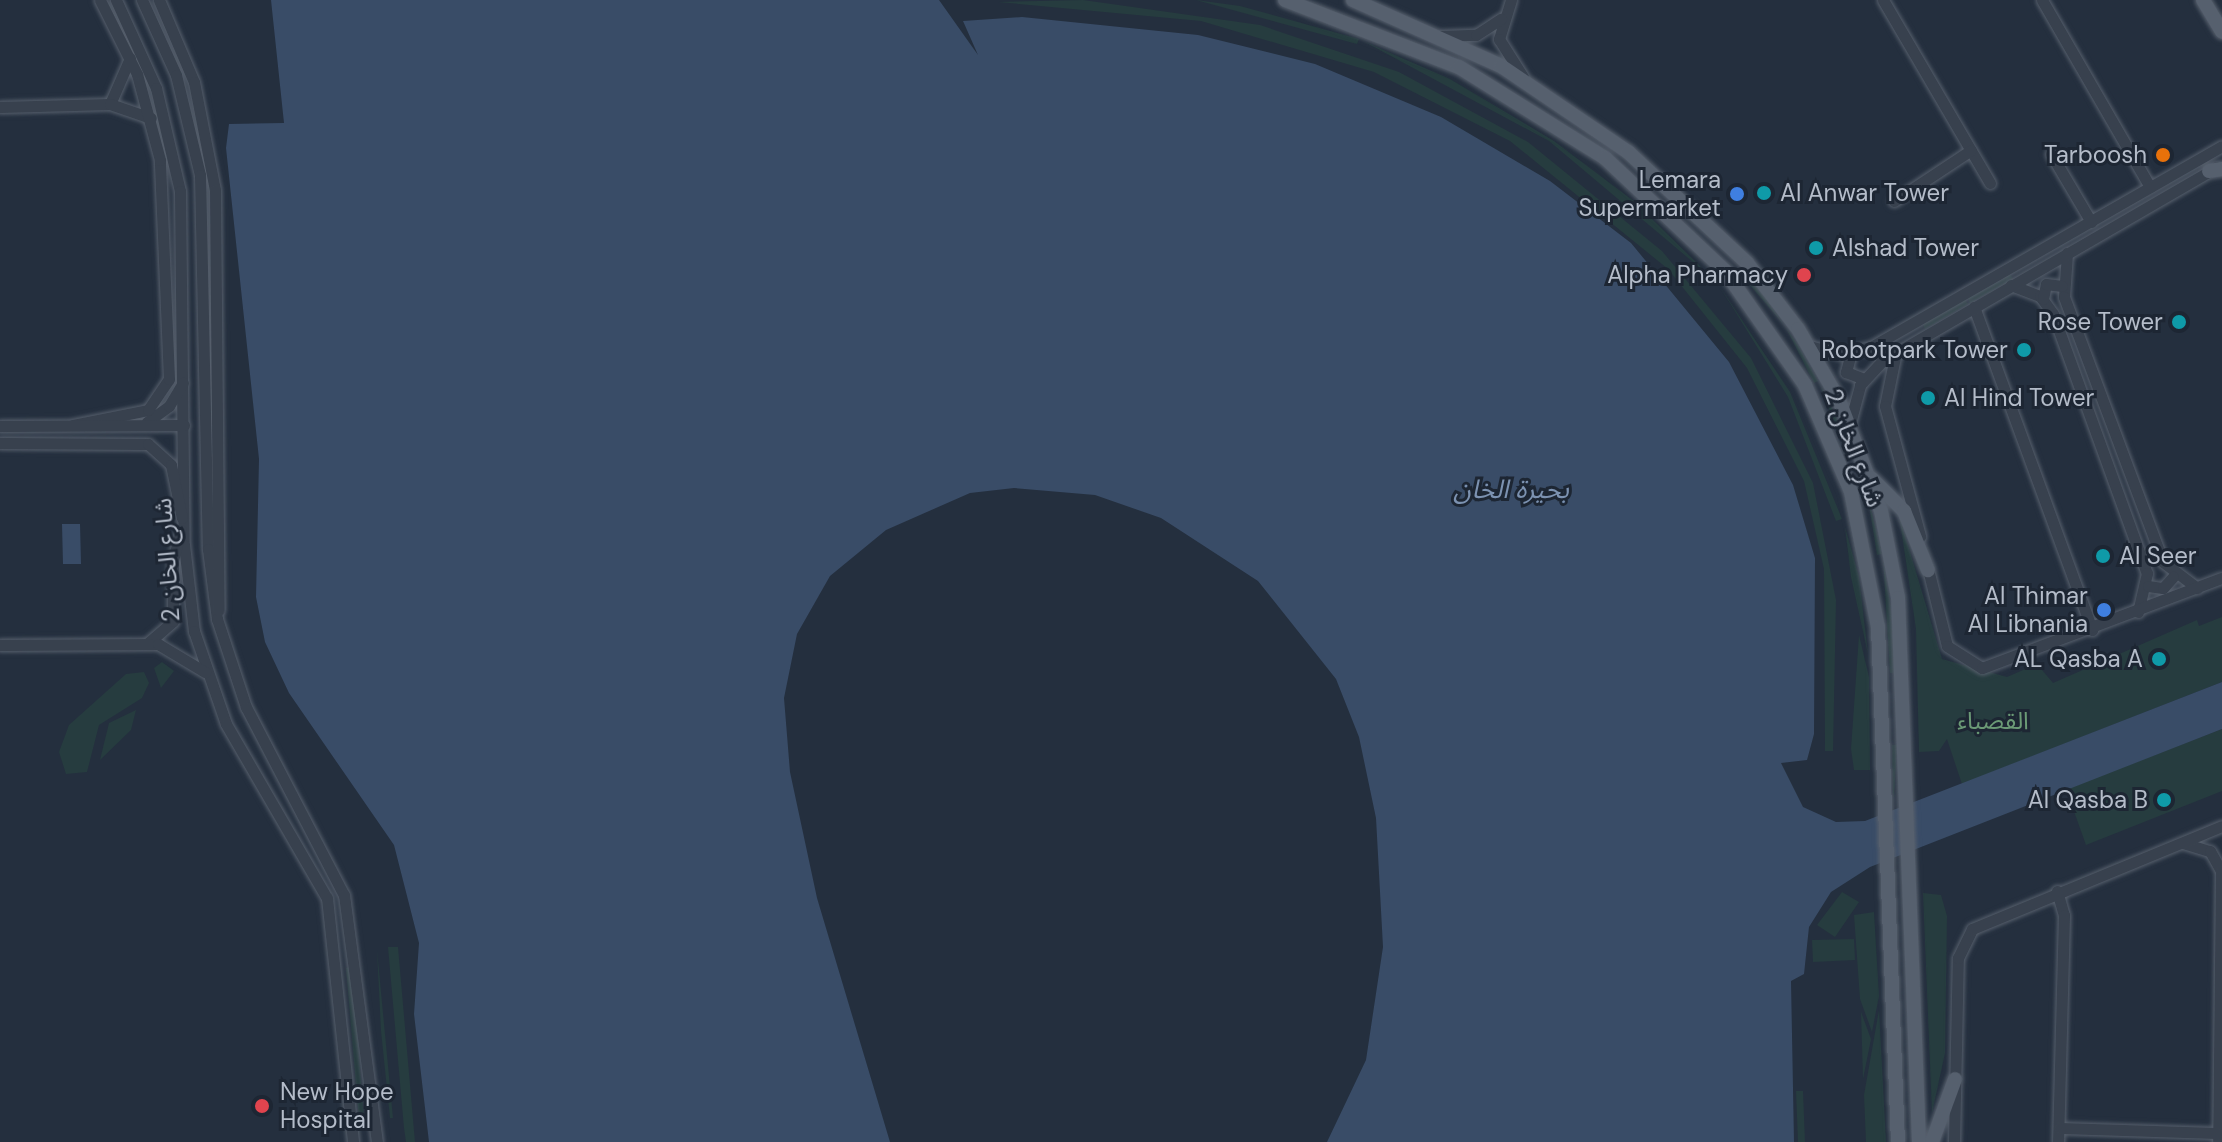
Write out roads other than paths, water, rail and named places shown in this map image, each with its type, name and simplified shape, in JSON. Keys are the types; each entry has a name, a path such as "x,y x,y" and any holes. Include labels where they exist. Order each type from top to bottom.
{"main road":[{"name":"شارع الخان 2","path":"1285,0 1428,52 1549,118 1652,196 1743,292 1805,385 1851,492 1874,590 1884,741 1888,929 1898,1142"},
{"name":"شارع الخان 2","path":"1353,0 1441,36 1526,81 1614,140 1710,224 1809,346 1850,423 1871,478 1898,598 1906,741 1919,1142"},
{"path":"2203,0 2222,32"},
{"path":"1871,478 1904,511 1928,570"},
{"path":"1932,1142 1955,1079"}],"street":[{"path":"73,425 142,412 162,397 169,373 160,160 151,118 130,57 100,0"},
{"name":"شارع الخان 2","path":"116,0 156,88 177,174 183,319 184,523 190,610 206,672 239,748 314,868 334,929 353,1142"},
{"name":"شارع الخان 2","path":"142,0 185,101 200,175 208,549 217,619 246,707 333,865 352,926 377,1142"},
{"path":"159,0 194,82 210,150 218,249 217,619"},
{"path":"1441,36 1476,35 1501,19 1511,0"},
{"path":"1883,0 1990,183"},
{"path":"2042,0 2150,187"},
{"path":"1501,19 1503,52 1526,81"},
{"path":"110,104 130,57"},
{"path":"0,107 110,104 151,118"},
{"path":"1809,346 1851,353 2091,222 2222,146"},
{"path":"200,175 210,150"},
{"path":"1894,201 1971,150"},
{"path":"2051,154 2091,222"},
{"path":"160,160 177,174"},
{"path":"1850,423 1864,379 1896,352 2218,167"},
{"path":"2067,253 2062,286 2173,577 2198,589"},
{"path":"2062,286 2046,284 2043,299 2148,586 2138,612"},
{"path":"2011,285 2043,299"},
{"path":"166,299 183,319"},
{"path":"1974,307 2092,630"},
{"path":"1896,352 1885,406 1944,640 1968,665 1996,667 2222,578"},
{"path":"1851,353 1846,372 1864,379"},
{"path":"140,425 165,411 184,383"},
{"path":"0,426 184,425"},
{"path":"1,443 124,440 153,446 171,465 184,523 173,560 173,621 147,643"},
{"path":"2148,586 2163,588 2173,577"},
{"path":"0,645 147,643 179,650 206,672"},
{"path":"1954,1142 1958,958 1965,938 1989,917 2222,826"},
{"path":"2215,857 2222,842"},
{"path":"2059,1128 2218,1138 2221,879 2215,857 2197,844 2178,843"},
{"path":"2057,891 2064,915 2058,1142"},
{"path":"334,929 352,926"},
{"path":"338,959 357,958"}],"water":[{"name":"بحيرة الخان","path":"271,0 939,0 978,55 963,21 1022,17 1198,35 1315,64 1441,117 1550,181 1631,243 1729,362 1793,485 1815,558 1814,734 1807,760 1781,763 1803,807 1836,822 1865,821 2222,682 2222,729 1870,867 1831,892 1809,927 1804,974 1791,981 1794,1142 1327,1142 1366,1060 1383,947 1376,818 1359,737 1336,679 1258,581 1161,518 1095,495 1014,488 970,493 886,530 830,576 797,634 784,698 790,772 817,898 890,1142 429,1142 414,1014 419,943 394,845 289,693 265,642 256,597 259,459 226,148 229,124 284,123"},
{"path":"62,524 80,524 81,564 63,564"}],"place":[{"name":"Tarboosh","path":"2163,155"},
{"name":"Al Anwar Tower","path":"1764,193"},
{"name":"Lemara Supermarket","path":"1737,194"},
{"name":"Alshad Tower","path":"1816,248"},
{"name":"Alpha Pharmacy","path":"1804,275"},
{"name":"Rose Tower","path":"2179,322"},
{"name":"Robotpark Tower","path":"2024,350"},
{"name":"Al Hind Tower","path":"1928,398"},
{"name":"Al Seer","path":"2103,556"},
{"name":"Al Thimar Al Libnania","path":"2104,610"},
{"name":"AL Qasba A","path":"2159,659"},
{"name":"Al Qasba B","path":"2164,800"},
{"name":"New Hope Hospital","path":"262,1106"}],"park label":[{"name":"القصباء","path":"1993,721"}]}
